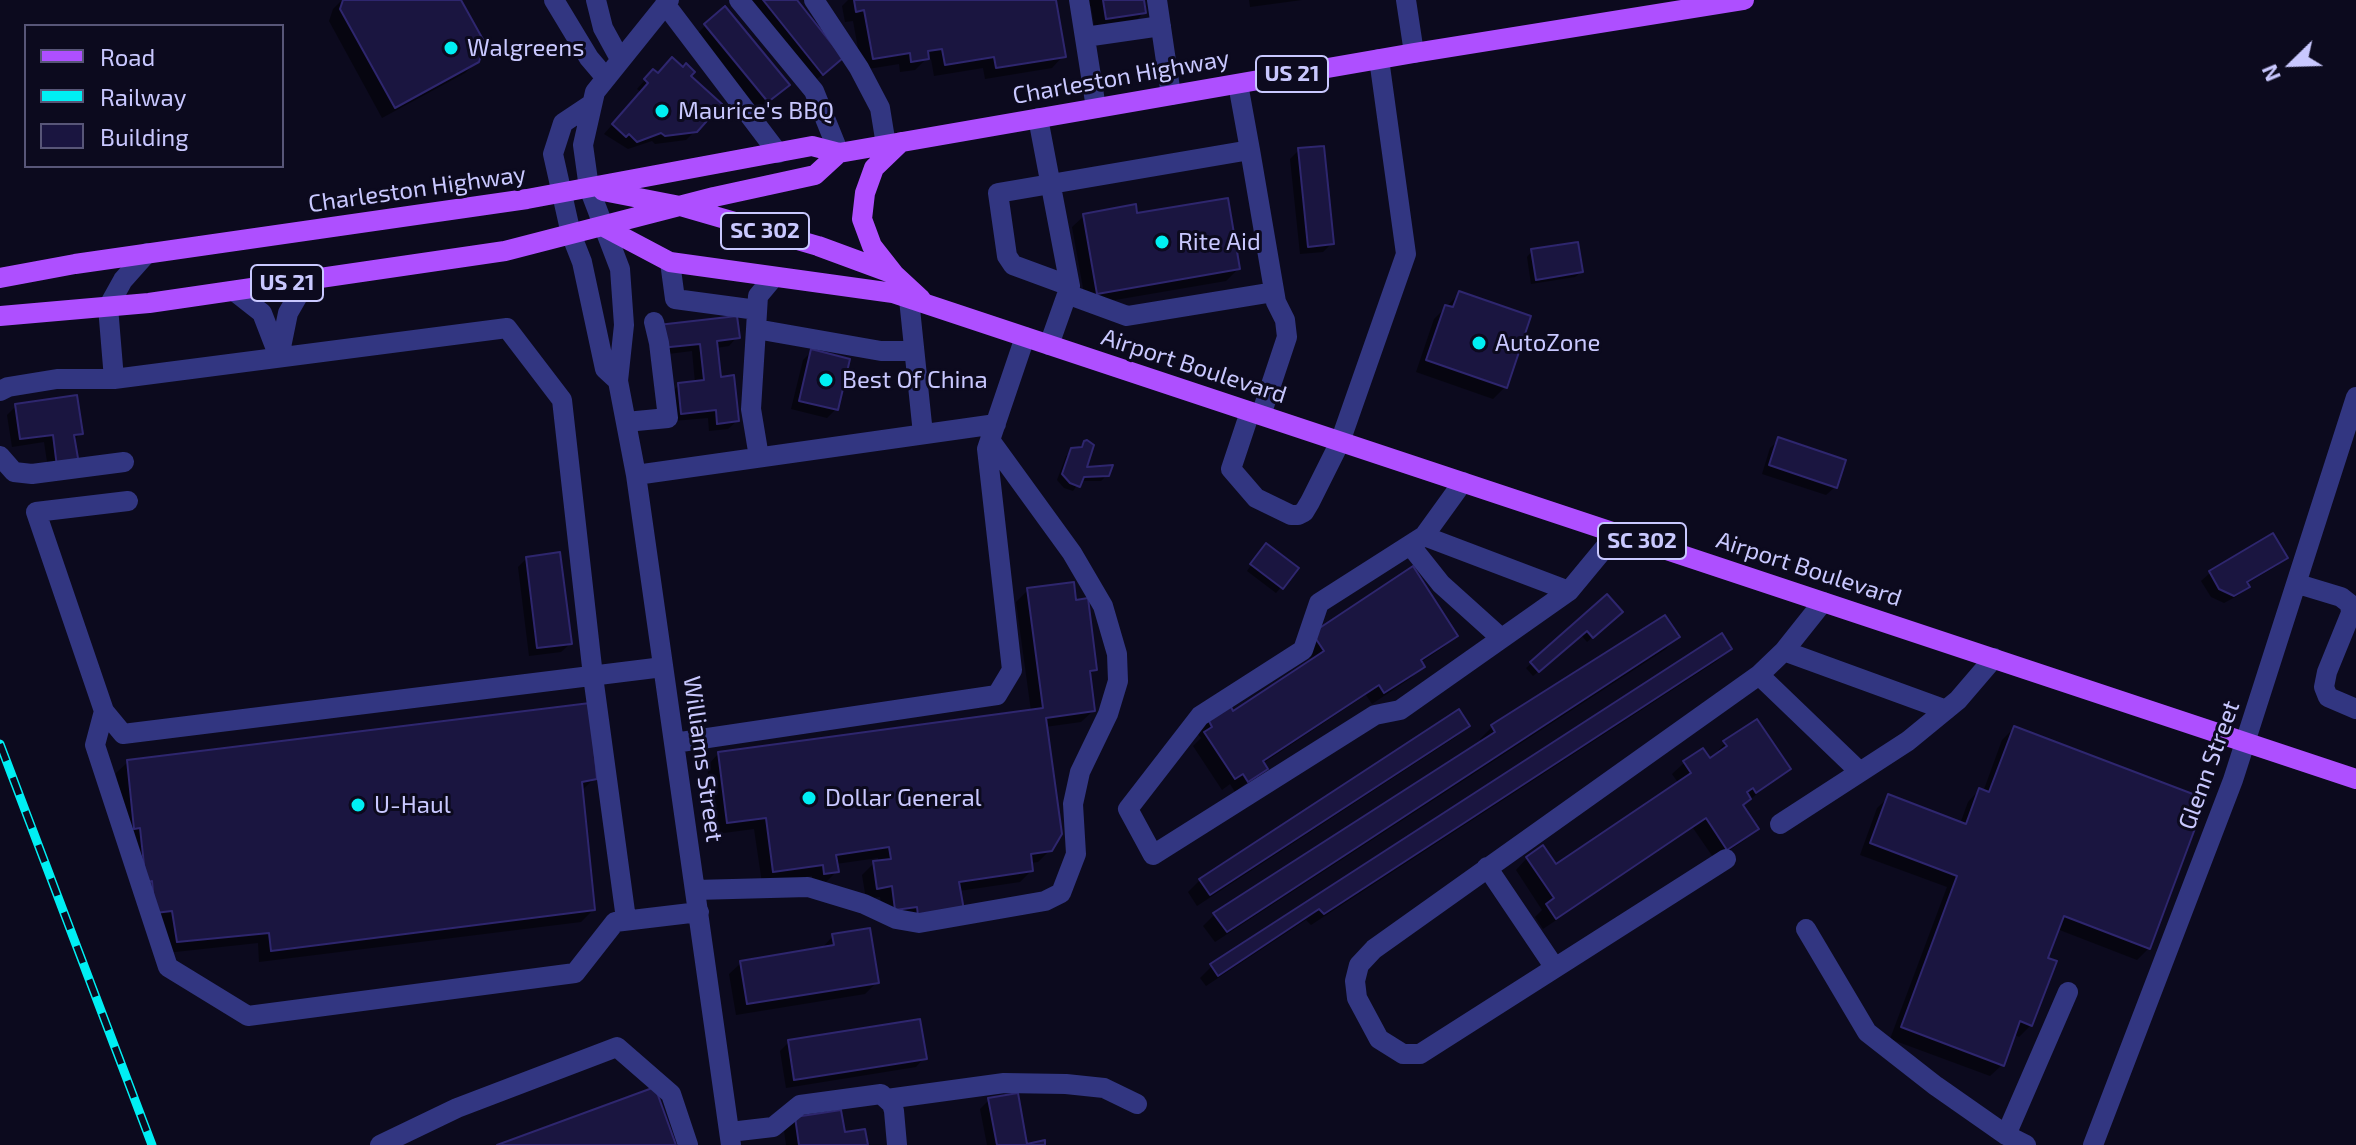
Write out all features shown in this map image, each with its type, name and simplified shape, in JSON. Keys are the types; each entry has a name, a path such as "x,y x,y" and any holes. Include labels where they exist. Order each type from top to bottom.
{"main road":[{"name":"Charleston Highway","path":"0,278 147,253 562,193 812,146 839,153 1414,53 1744,0"},
{"path":"893,143 874,168 865,193 862,219 872,246 894,274"},
{"name":"Charleston Highway","path":"0,316 108,307 234,291 505,251 815,175 839,153"},
{"name":"Airport Boulevard","path":"589,188 680,206 818,246 894,274 918,302"},
{"name":"Airport Boulevard","path":"602,226 670,262 893,293 2356,779"}],"street":[{"path":"554,0 589,58 606,78"},
{"path":"596,0 603,28 620,59"},
{"path":"739,0 814,91 839,153"},
{"path":"814,0 859,68 880,108 893,143"},
{"path":"1079,0 1096,108"},
{"path":"1157,0 1171,95"},
{"path":"1406,0 1414,53"},
{"path":"590,105 595,92 667,2 778,153"},
{"path":"1085,37 1161,26"},
{"path":"1238,84 1274,292 1285,320 1287,337 1231,469 1256,498 1291,515 1304,512 1340,442 1406,254 1379,59"},
{"name":"Williams Street","path":"590,105 583,145 589,188 620,269 624,325 618,381 636,475 730,1138"},
{"name":"Williams Street","path":"590,105 563,123 553,154 571,234 582,262 605,369 618,381"},
{"path":"1038,118 1069,290 1049,345"},
{"path":"1250,150 998,193 1007,256 1013,265 1127,316 1274,292"},
{"path":"114,379 108,307 123,280 147,253"},
{"path":"670,262 675,299"},
{"path":"759,457 751,409 758,296 773,278"},
{"path":"279,357 288,313 307,280"},
{"path":"234,291 262,313 279,357"},
{"path":"675,299 881,351 914,351"},
{"path":"624,325 654,322 675,299"},
{"path":"918,302 914,351 923,434"},
{"path":"626,422 668,418 654,322"},
{"path":"0,391 57,379 114,379 507,328 562,400 593,676 626,919"},
{"path":"674,743 997,695 1012,670 987,449 1025,337"},
{"name":"Glenn Street","path":"2093,1145 2246,742 2356,397"},
{"path":"636,475 923,434 993,432"},
{"path":"695,890 808,887 864,904 896,919 919,923 1045,901 1061,893 1076,854 1073,804 1080,772 1108,714 1118,681 1117,654 1103,606 993,432"},
{"path":"0,456 14,472 32,474 124,462"},
{"path":"1463,482 1417,541 1319,603 1303,650 1200,716 1128,809 1153,855 1375,715 1400,710 1569,591 1617,533"},
{"path":"128,501 36,512 104,711 123,734 663,667"},
{"path":"1417,541 1569,591"},
{"path":"1417,541 1441,584 1501,638"},
{"path":"2298,584 2341,597 2350,604 2351,613 2324,687 2328,697 2356,709"},
{"path":"1726,859 1420,1054 1403,1054 1379,1039 1357,998 1355,981 1359,965 1374,949 1759,675 1784,651 1823,602"},
{"path":"1784,651 1946,710"},
{"path":"1780,824 1908,741 1946,710 1994,658"},
{"path":"1759,675 1860,772"},
{"path":"104,711 95,745 168,967 248,1016 575,973 615,922 699,912"},
{"path":"1487,867 1555,968"},
{"path":"1806,929 1867,1032 1936,1086 2006,1135 2026,1145"},
{"path":"2006,1135 2068,992"},
{"path":"380,1145 457,1108 617,1047 671,1094 688,1145"},
{"path":"887,1099 1004,1083 1066,1084 1104,1088 1137,1104"},
{"path":"730,1138 774,1136 800,1105 881,1094 894,1111 897,1145"}],"building":[{"name":"Walgreens","path":"343,0 461,0 485,43 479,62 395,108 340,9"},
{"path":"763,0 797,0 843,58 823,75"},
{"path":"854,0 1056,0 1066,57 996,68 994,57 945,65 942,49 928,51 929,59 911,62 910,53 873,59 864,10 856,12"},
{"path":"1103,0 1144,0 1146,13 1106,19"},
{"path":"725,6 790,85 768,102 704,24"},
{"path":"672,57 683,67 686,63 695,72 691,76 722,104 697,132 665,136 661,133 637,142 629,134 626,137 612,124 648,83 644,79 653,69 658,73"},
{"path":"1324,146 1334,244 1308,247 1298,148"},
{"name":"Rite Aid","path":"1228,198 1240,269 1097,294 1083,214 1136,204 1137,213"},
{"path":"1578,242 1583,272 1536,280 1531,249"},
{"path":"1459,291 1531,316 1507,388 1426,360 1445,305 1453,307"},
{"path":"737,316 740,338 717,341 721,377 734,375 739,421 717,424 716,410 681,414 678,383 704,380 700,344 660,348 658,325"},
{"path":"811,349 850,359 838,410 799,401"},
{"path":"77,395 83,434 74,435 79,464 57,467 53,435 20,439 15,404"},
{"path":"1778,437 1846,460 1837,488 1769,465"},
{"path":"1087,440 1094,445 1087,467 1113,465 1109,476 1084,477 1080,487 1070,483 1062,474 1071,448 1082,447"},
{"path":"2273,533 2288,558 2247,582 2250,587 2234,596 2219,589 2209,571"},
{"path":"1266,543 1299,568 1283,589 1250,564"},
{"path":"560,552 572,644 537,648 526,557"},
{"path":"1413,566 1458,636 1421,660 1425,667 1384,693 1379,685 1263,761 1268,769 1248,782 1243,774 1235,779 1204,732 1212,727 1208,719 1230,705 1233,711 1324,651 1312,633"},
{"path":"1074,582 1076,600 1088,598 1097,670 1090,671 1095,711 1046,718 1062,834 1052,851 1031,854 1033,871 959,882 964,910 918,916 917,907 895,910 892,886 877,889 873,861 891,859 889,847 836,855 839,872 824,874 823,865 773,872 766,818 727,823 718,752 1043,708 1027,588"},
{"path":"1607,594 1623,612 1593,638 1587,631 1539,672 1530,662"},
{"path":"1665,615 1680,637 1227,932 1213,913 1495,732 1491,725"},
{"path":"1722,633 1732,649 1324,914 1319,909 1218,976 1210,964"},
{"name":"U-Haul","path":"590,703 597,779 582,782 595,910 271,951 269,933 177,942 172,911 155,913 152,881 146,883 140,828 134,829 127,760"},
{"path":"1459,709 1470,726 1210,895 1199,879"},
{"path":"1757,719 1791,769 1756,793 1753,788 1747,792 1751,799 1743,805 1759,829 1727,850 1706,818 1556,919 1546,904 1554,898 1526,857 1543,845 1556,864 1691,773 1683,761 1703,748 1710,758 1727,746 1723,741"},
{"path":"2014,726 2206,799 2150,949 2064,916 2048,958 2057,961 2032,1026 2020,1021 2004,1066 1901,1027 1957,876 1870,843 1888,794 1966,824 1979,788 1989,792"},
{"path":"870,928 879,983 747,1004 740,961 834,945 832,934"},
{"path":"920,1019 927,1059 794,1080 788,1040"},
{"path":"655,1087 676,1145 497,1145"},
{"path":"1018,1093 1027,1144 1045,1140 1045,1145 997,1145 988,1098"},
{"path":"841,1110 845,1132 865,1129 868,1145 799,1145 795,1117"}],"railway":[{"path":"0,744 152,1145"}],"place":[{"name":"Walgreens","path":"451,48"},
{"name":"Maurice's BBQ","path":"662,111"},
{"name":"Rite Aid","path":"1162,242"},
{"name":"AutoZone","path":"1479,343"},
{"name":"Best Of China","path":"826,380"},
{"name":"Dollar General","path":"809,798"},
{"name":"U-Haul","path":"358,805"}]}
